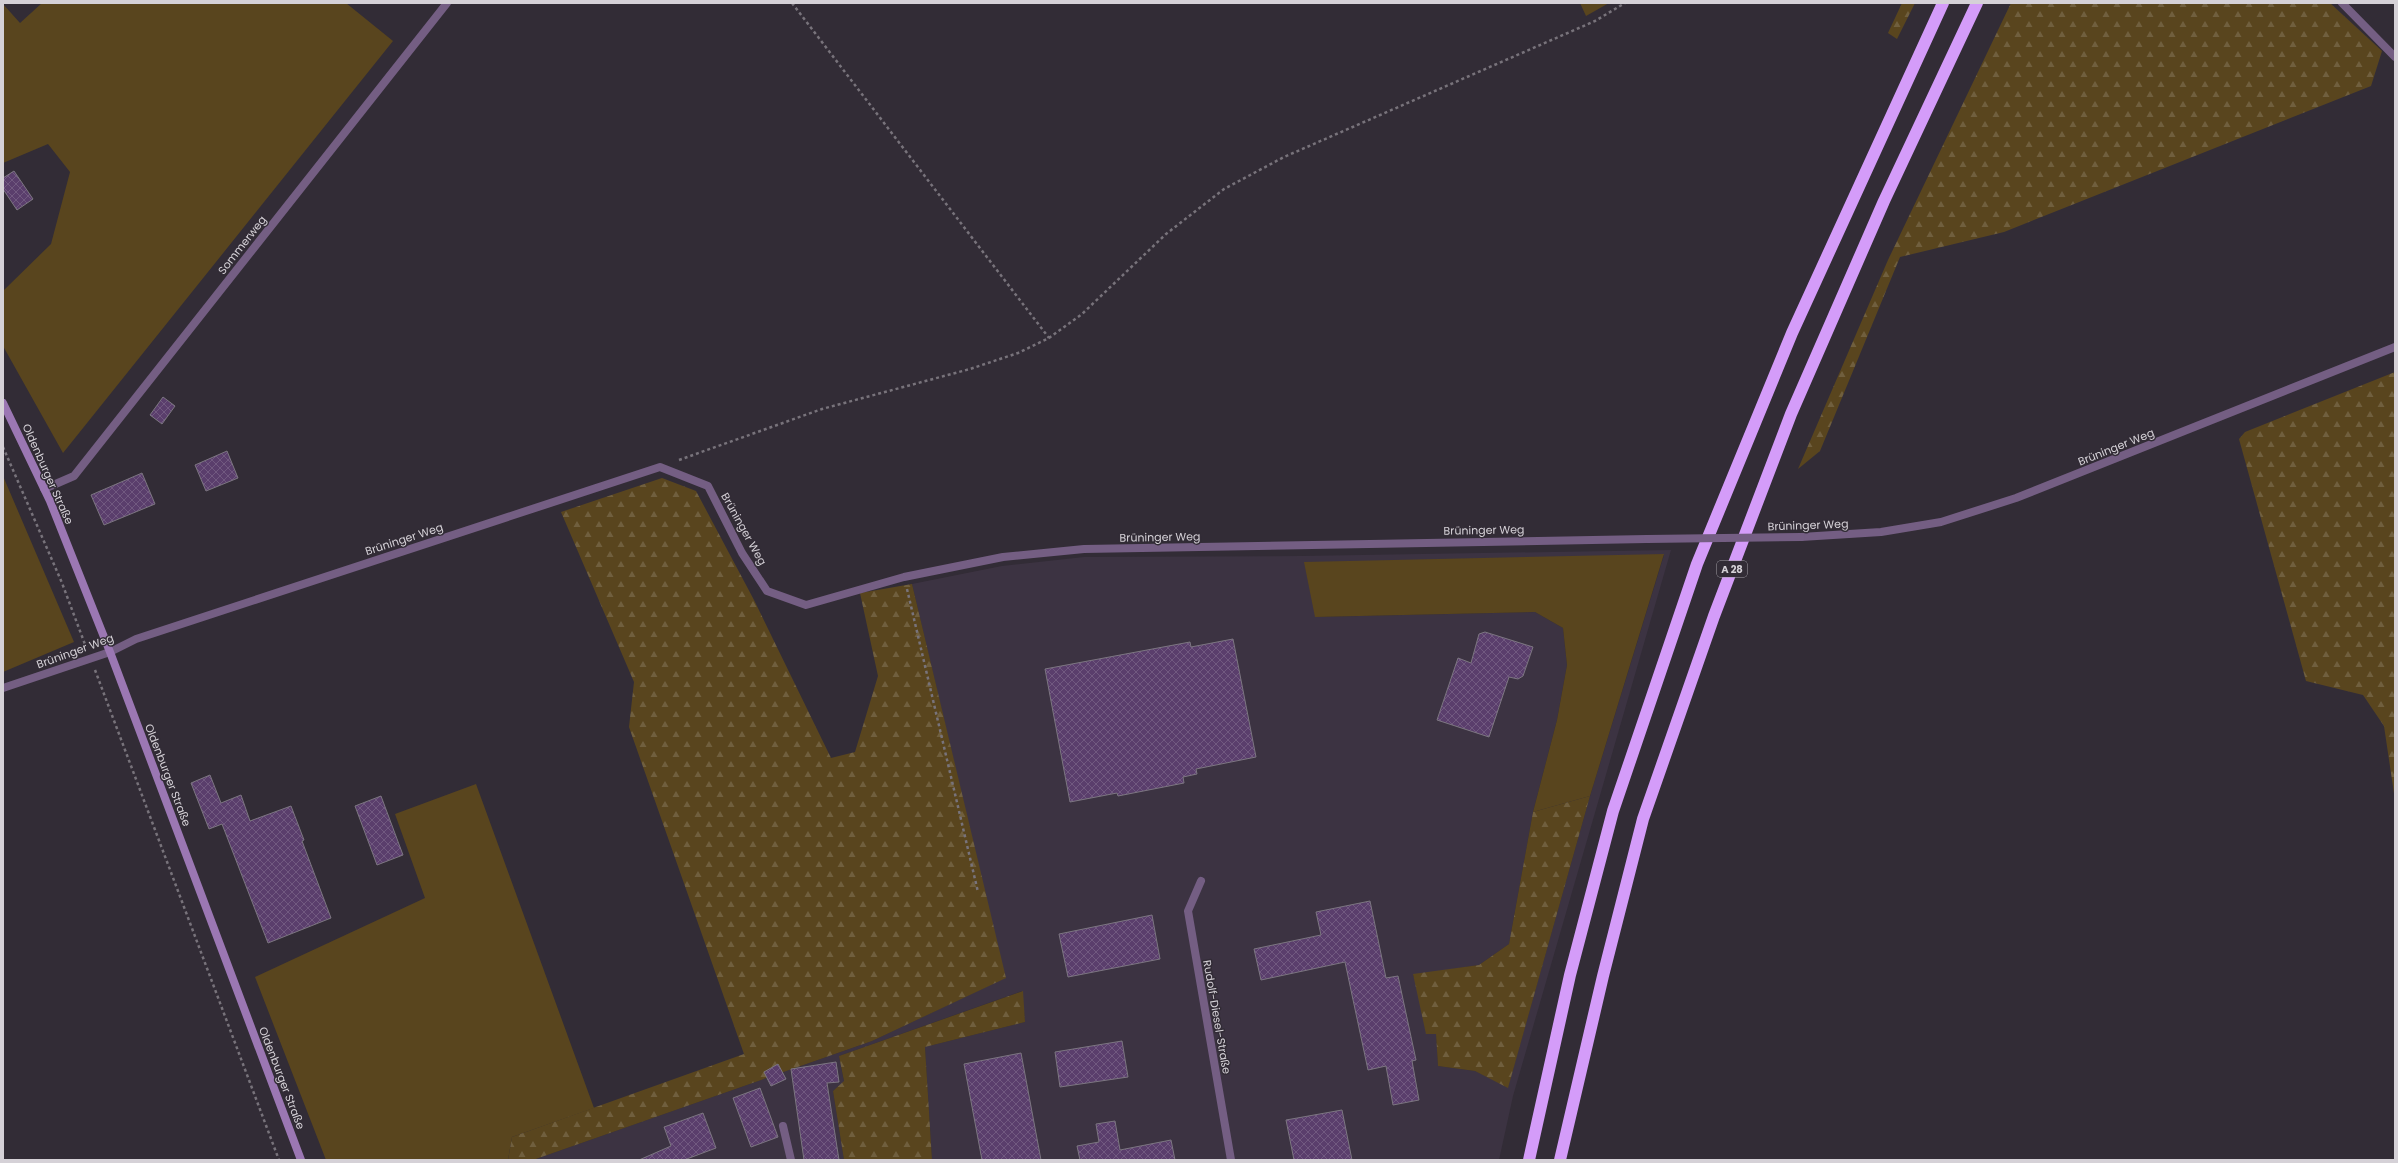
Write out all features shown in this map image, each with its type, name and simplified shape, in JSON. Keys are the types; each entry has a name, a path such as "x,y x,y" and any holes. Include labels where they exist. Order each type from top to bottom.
{"highway":[{"path":"1529,1160 1570,975 1613,811 1697,564 1792,334 1943,3"},
{"name":"A 28","path":"1560,1160 1597,999 1643,819 1714,616 1791,414 1884,202 1977,3"}],"main road":[{"name":"Oldenburger Straße","path":"3,403 44,489 110,652 301,1160"}],"street":[{"name":"Sommerweg","path":"44,489 74,476 447,3"},
{"path":"2342,3 2395,57"},
{"name":"Brüninger Weg","path":"3,688 110,652 136,639 660,467 708,486 742,553 767,591 806,605 904,577 1003,557 1084,549 1801,537 1881,532 1941,522 2008,500 2395,347"},
{"name":"Rudolf-Diesel-Straße","path":"1201,881 1188,911 1231,1160"},
{"path":"783,1126 791,1160"}],"path":[{"path":"792,3 1049,338"},
{"path":"660,467 822,409 970,369 1018,353 1049,338 1082,314 1166,234 1224,189 1284,157 1595,21 1625,3"},
{"path":"3,447 62,583 279,1160"},
{"path":"904,577 978,892"}],"shaded area":[{"path":"1671,550 1513,1096 1499,1160 932,1160 925,1047 1025,1022 1022,991 839,1056 844,1082 833,1091 844,1160 533,1160 872,1041 1005,978 912,584 1002,566 1084,557 1301,556","holes":["1664,555 1590,796 1508,1087 1475,1071 1438,1066 1436,1033 1413,975 1479,965 1509,944 1533,812 1557,720 1567,665 1563,628 1535,612 1315,617"]}],"green space":[{"path":"42,3 346,3 393,41 63,453 3,346 3,291 51,244 70,172 48,144 3,163 3,4 20,23"},
{"path":"1580,3 1609,3 1586,16"},
{"path":"1902,3 1915,3 1897,39 1888,33"},
{"path":"2011,3 2330,3 2382,51 2371,86 2004,232 1900,257 1820,451 1798,469 1888,260"},
{"path":"2395,372 2395,800 2384,726 2363,695 2306,681 2239,439 2245,432"},
{"path":"3,476 74,642 3,672"},
{"path":"662,478 696,491 754,600 831,758 855,752 878,676 860,593 912,584 1006,978 872,1041 533,1160 508,1160 512,1137 744,1054 629,727 634,682 561,512"},
{"path":"1664,554 1590,796 1533,812 1557,720 1567,665 1563,628 1535,612 1315,617 1304,562"},
{"path":"476,784 594,1108 512,1137 508,1160 326,1160 255,977 425,898 395,814"},
{"path":"1590,796 1508,1088 1475,1071 1438,1066 1436,1034 1426,1034 1413,974 1479,965 1509,944 1533,812"},
{"path":"1023,991 1025,1022 925,1047 932,1160 844,1160 833,1091 844,1081 839,1056"}],"building":[{"path":"14,171 33,199 17,210 3,189 3,178"},
{"path":"163,397 175,406 162,424 150,415"},
{"path":"227,451 238,478 206,491 195,465"},
{"path":"142,473 155,504 104,525 91,495"},
{"path":"1485,632 1533,647 1523,676 1518,679 1509,677 1489,737 1437,720 1458,658 1471,663 1479,634"},
{"path":"1233,639 1256,757 1196,769 1197,774 1183,777 1184,783 1118,796 1117,793 1070,802 1045,669 1190,642 1191,647"},
{"path":"210,775 221,803 241,795 250,821 291,806 304,840 302,841 331,918 268,943 222,824 209,829 191,783"},
{"path":"381,796 403,855 377,865 355,806"},
{"path":"1370,901 1386,978 1398,976 1416,1060 1412,1061 1419,1100 1393,1105 1386,1066 1368,1070 1345,962 1261,980 1254,949 1321,935 1316,912"},
{"path":"1152,915 1160,959 1068,977 1059,934"},
{"path":"1122,1041 1128,1077 1060,1087 1055,1052"},
{"path":"1021,1053 1041,1160 982,1160 964,1064"},
{"path":"836,1062 839,1082 827,1083 839,1160 804,1160 791,1069"},
{"path":"778,1064 786,1079 771,1086 764,1072"},
{"path":"760,1088 778,1137 751,1147 733,1098"},
{"path":"1342,1110 1352,1160 1294,1160 1286,1120"},
{"path":"703,1113 716,1148 684,1160 639,1160 671,1146 664,1127"},
{"path":"1115,1121 1120,1150 1171,1140 1175,1160 1080,1160 1077,1146 1099,1142 1096,1124"}]}
